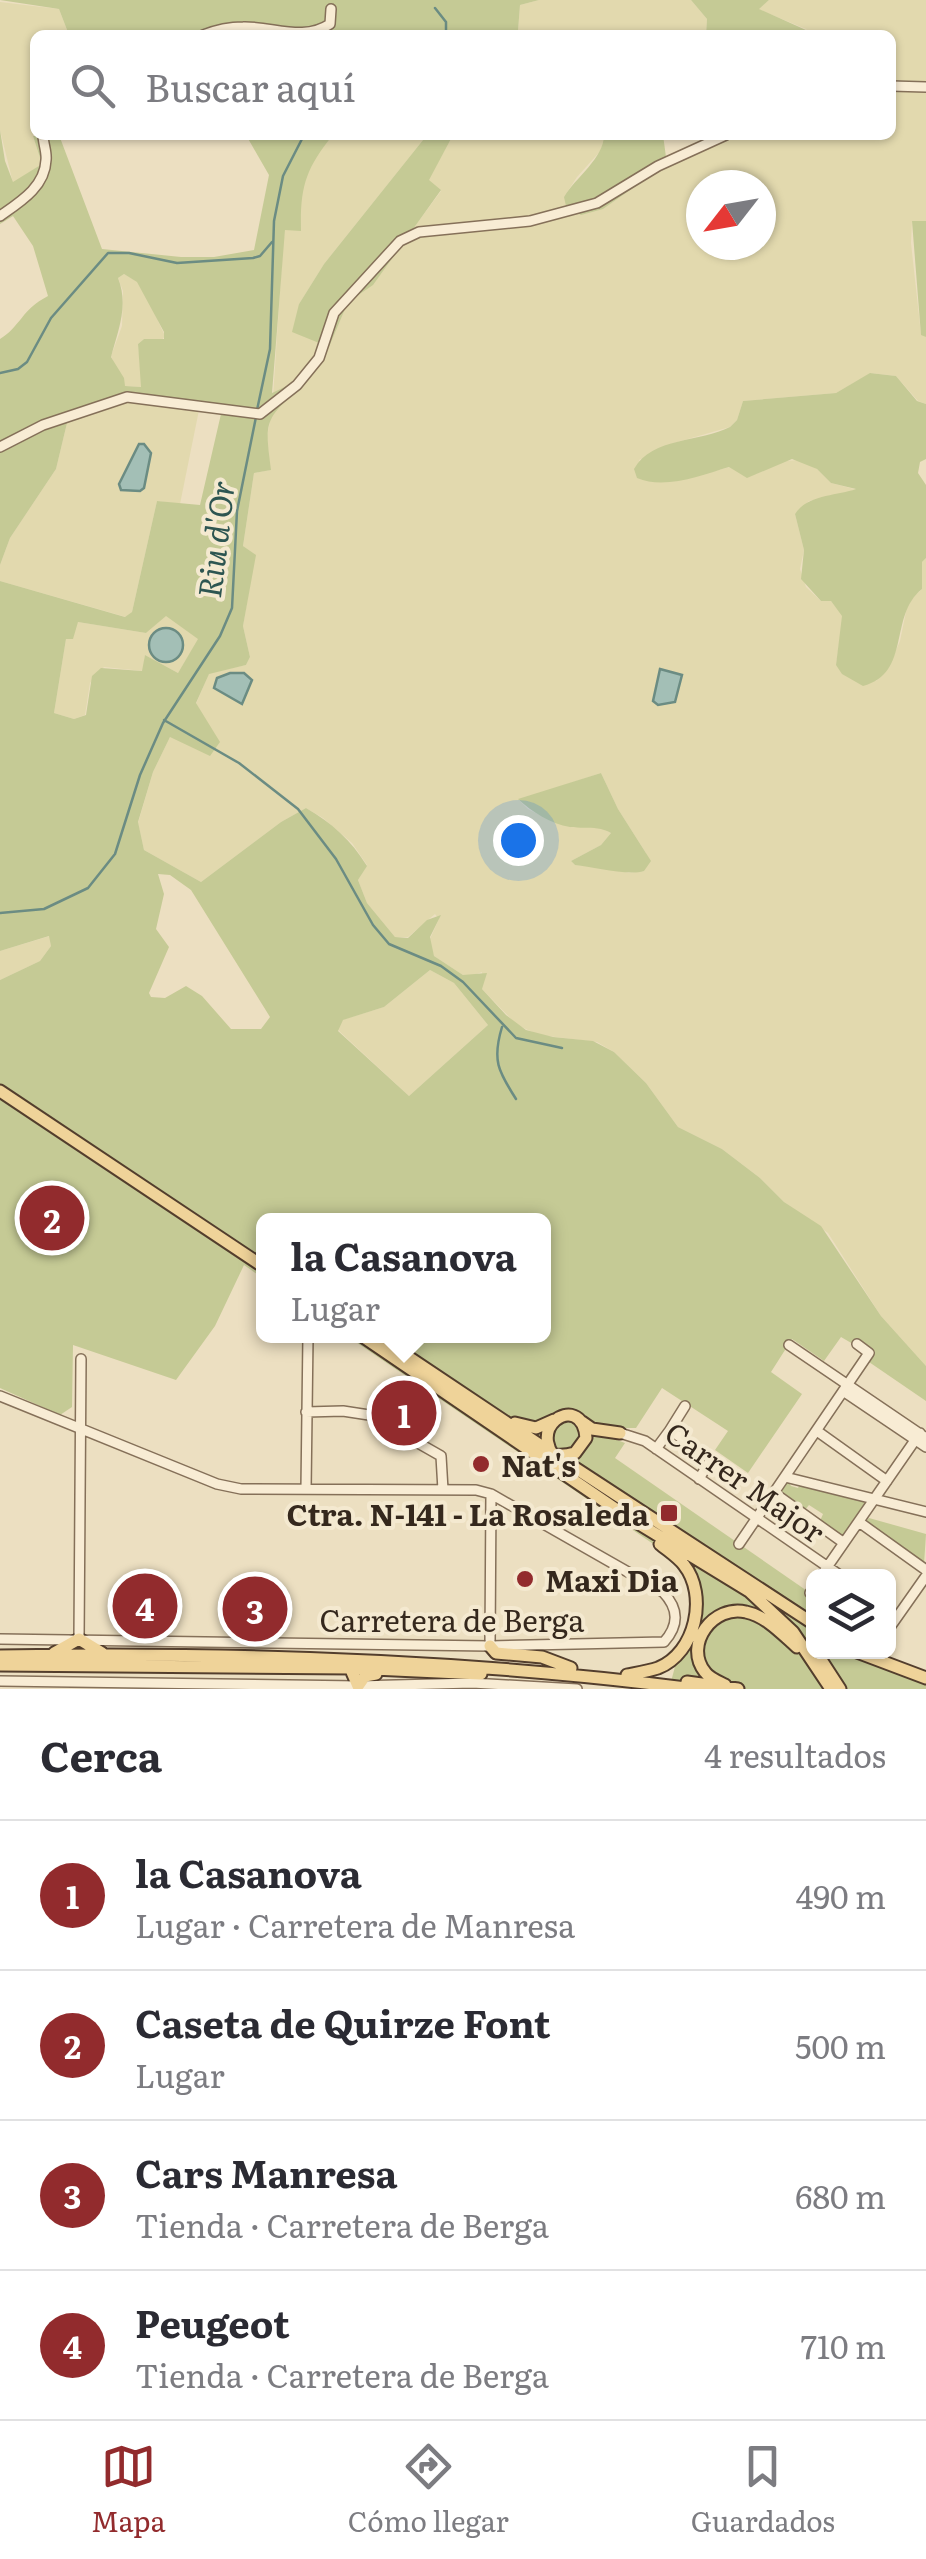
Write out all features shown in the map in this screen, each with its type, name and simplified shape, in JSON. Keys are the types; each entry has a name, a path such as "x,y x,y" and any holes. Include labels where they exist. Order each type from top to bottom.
{"main road":[{"path":"0,1091 256,1261"},
{"path":"372,1343 623,1514 749,1591 793,1632 831,1689"},
{"path":"388,1343 806,1619"},
{"path":"501,1418 536,1428 566,1415 592,1429 620,1433"},
{"path":"478,1416 556,1456 620,1433"},
{"path":"554,1420 548,1427 547,1439 560,1464 684,1564 695,1585 698,1613 677,1656 660,1667 627,1675"},
{"path":"580,1420 586,1434 582,1447 586,1468 616,1493"},
{"path":"769,1595 806,1639"},
{"path":"733,1688 706,1673 698,1657 698,1642 708,1624 733,1610 758,1616 796,1646 822,1675"},
{"path":"0,1660 69,1661 77,1646"},
{"path":"77,1646 78,1662 138,1666"},
{"path":"0,1660 51,1655 77,1646 122,1656 348,1663 358,1688"},
{"path":"490,1646 496,1653 542,1657 571,1668"},
{"path":"282,1660 369,1658 571,1673 694,1689"},
{"path":"821,1659 840,1689"},
{"path":"875,1659 926,1678"},
{"path":"0,1660 352,1668 516,1676 642,1689"},
{"path":"464,1665 502,1663 571,1668 733,1688"},
{"path":"358,1688 365,1676 400,1671"}],"street":[{"path":"321,30 330,24 331,9"},
{"path":"215,30 244,26 275,30"},
{"path":"896,86 926,87"},
{"path":"0,216 35,188 41,178 46,160 44,140"},
{"path":"0,446 43,426 127,397 256,414 297,385 319,358 334,313 400,240 419,232 530,221 597,202 658,166 715,140"},
{"path":"306,1489 308,1343"},
{"path":"739,1544 869,1352 856,1344"},
{"path":"789,1345 920,1437 926,1448"},
{"path":"77,1646 82,1359"},
{"path":"0,1396 217,1484 241,1489 476,1490 491,1494 490,1646"},
{"path":"656,1448 685,1406"},
{"path":"306,1412 369,1415 441,1456 442,1490"},
{"path":"670,1430 711,1459 699,1478"},
{"path":"817,1431 887,1481"},
{"name":"Carrer Major","path":"620,1433 656,1448 820,1569"},
{"path":"826,1569 920,1437"},
{"path":"785,1476 926,1512"},
{"path":"774,1493 844,1542"},
{"name":"Carretera de Berga","path":"0,1639 77,1646 490,1646 664,1642 674,1631 676,1614 663,1592 491,1494"},
{"path":"859,1522 926,1573 896,1619"},
{"path":"0,1681 80,1686 358,1688 472,1683 577,1689"}],"shaded area":[{"path":"539,0 691,0 707,19 706,30 518,30 520,5"},
{"path":"769,0 926,0 926,221 912,221 911,243 921,334 926,337 926,404 918,401 896,376 871,373 836,393 743,401 737,420 730,427 674,443 639,460 654,482 730,467 756,474 782,461 800,460 831,483 858,490 809,501 795,514 804,550 800,569 806,587 821,601 831,601 843,616 836,665 876,681 888,668 900,641 908,602 922,589 922,562 926,558 926,1366 881,1316 828,1233 784,1202 722,1149 678,1127 646,1083 614,1052 597,1042 539,1035 517,1025 482,989 482,972 463,975 434,956 429,941 439,919 435,914 408,937 395,937 367,903 358,880 367,865 352,843 323,818 306,808 201,882 144,850 138,823 153,772 170,737 196,704 209,673 246,665 250,657 243,626 255,555 243,546 254,473 270,470 267,436 285,229 300,230 300,197 311,161 329,140 423,140 324,264 299,304 329,346 348,302 401,245 441,191 428,180 450,140 604,140 604,147 564,197 603,209 656,172 728,140 896,140 896,30 806,30 758,9","holes":["601,773 646,853 644,871 629,873 575,865 571,861 601,845 611,833 599,827 555,823 519,800"]},
{"path":"0,2 59,9 67,30 30,30 30,140 34,140 42,164 13,183 0,130"},
{"path":"124,274 144,291 165,336 162,340 144,339 138,344 142,387 124,386 111,356 122,326 123,291 118,278"},
{"path":"131,401 199,410 180,504 157,501 132,612 126,617 0,581 0,565 10,538 56,469 67,423"},
{"path":"166,615 199,639 178,673 145,655 143,671 104,667 90,683 85,715 74,719 54,713 66,639 78,622 146,633"},
{"path":"50,936 51,946 40,961 0,980 0,951"},
{"path":"430,970 454,983 488,1025 409,1096 338,1030 342,1020 384,1007"}],"green space":[{"path":"0,0 539,0 520,5 518,30 67,30 59,9"},
{"path":"691,0 769,0 759,9 806,30 706,30 707,19"},
{"path":"0,130 13,182 42,164 34,140 61,140 102,249 181,257 214,257 254,250 269,175 249,140 329,140 306,180 301,231 285,230 272,393 291,384 296,392 277,410 269,426 271,470 254,473 243,546 256,555 243,626 250,657 246,665 209,674 196,703 220,742 210,756 170,737 153,772 138,822 144,850 201,882 306,808 340,833 361,857 367,866 358,880 367,903 395,937 408,938 427,920 441,915 430,937 434,956 463,975 487,973 482,989 506,1015 526,1030 593,1041 614,1052 646,1083 678,1127 722,1149 784,1202 821,1226 881,1316 926,1366 926,1401 869,1362 875,1352 857,1340 853,1344 841,1337 824,1361 792,1339 771,1372 802,1394 748,1473 715,1450 728,1431 662,1388 636,1428 624,1428 617,1440 625,1443 615,1458 806,1590 806,1659 888,1659 926,1672 926,1689 669,1689 676,1663 691,1646 701,1618 696,1573 357,1343 551,1343 551,1213 256,1213 256,1273 244,1265 215,1326 176,1380 73,1345 72,1407 60,1415 0,1388 0,980 40,961 51,946 49,936 0,951 0,581 125,617 132,612 157,501 200,505 221,414 131,401 67,423 56,469 10,538 0,565 0,339 48,296 33,246 13,216 0,224","holes":["124,274 137,282 164,332 164,339 144,339 138,344 141,387 125,386 111,357 122,308 118,278","166,616 198,639 178,673 145,655 142,671 101,668 92,676 86,715 74,719 54,713 66,639 73,639 78,622 146,633","158,874 170,875 191,890 270,1017 261,1029 231,1029 202,996 186,986 165,998 151,997 149,993 169,947 156,929 164,894","430,970 454,983 488,1025 409,1096 338,1031 343,1020 384,1007"]},
{"path":"423,140 450,140 429,180 441,190 373,285 348,302 329,347 292,332 299,304 324,264"},
{"path":"664,140 666,157 705,140 728,140 656,172 603,209 581,215 566,206 564,197 603,143"},
{"path":"912,221 926,221 926,337 921,335"},
{"path":"870,373 896,376 917,401 926,404 926,459 920,462 918,473 926,485 926,558 922,562 922,589 905,614 894,657 878,679 863,686 842,674 836,665 842,616 831,601 821,601 801,579 804,550 795,514 815,499 856,489 831,483 817,469 792,459 747,478 729,467 683,480 659,482 637,478 634,469 653,451 730,427 737,420 743,401 836,393"},
{"path":"601,773 618,809 651,861 644,871 620,872 575,865 571,861 601,845 611,833 556,823 518,799"},
{"path":"788,1481 798,1488 800,1484 866,1502 842,1536 820,1521 823,1514 809,1505 804,1511 780,1494"},
{"path":"869,1518 926,1534 924,1564 864,1523"}],"water":[{"path":"139,444 151,453 144,488 121,490 119,484"},
{"path":"166,628 178,633 183,645 178,657 166,662 154,657 149,645 154,633"},
{"path":"660,669 682,675 675,702 658,705 653,701"},
{"path":"244,673 252,680 242,704 214,688 217,678"}],"waterway":[{"name":"Riu d'Or","path":"435,8 446,22 446,30"},
{"name":"Riu d'Or","path":"257,410 270,349 274,221 283,176 301,140"},
{"path":"0,373 18,369 27,362 51,318 108,253 129,253 177,263 253,258 272,242"},
{"name":"Riu d'Or","path":"0,913 44,909 88,888 115,854 140,775 163,723 220,636 232,608 237,511 256,417"},
{"path":"164,720 239,763 298,809 336,859 373,925 389,944 441,966 463,982 516,1038 562,1048"},
{"path":"502,1027 498,1065 516,1099"}],"place":[{"name":"Caseta de Quirze Font","path":"52,1218"},
{"name":"la Casanova","path":"404,1413"},
{"name":"Nat's","path":"481,1464"},
{"name":"Ctra. N-141 - La Rosaleda","path":"669,1513"},
{"name":"Maxi Dia","path":"525,1579"},
{"name":"Peugeot","path":"145,1606"},
{"name":"Cars Manresa","path":"255,1609"}]}
